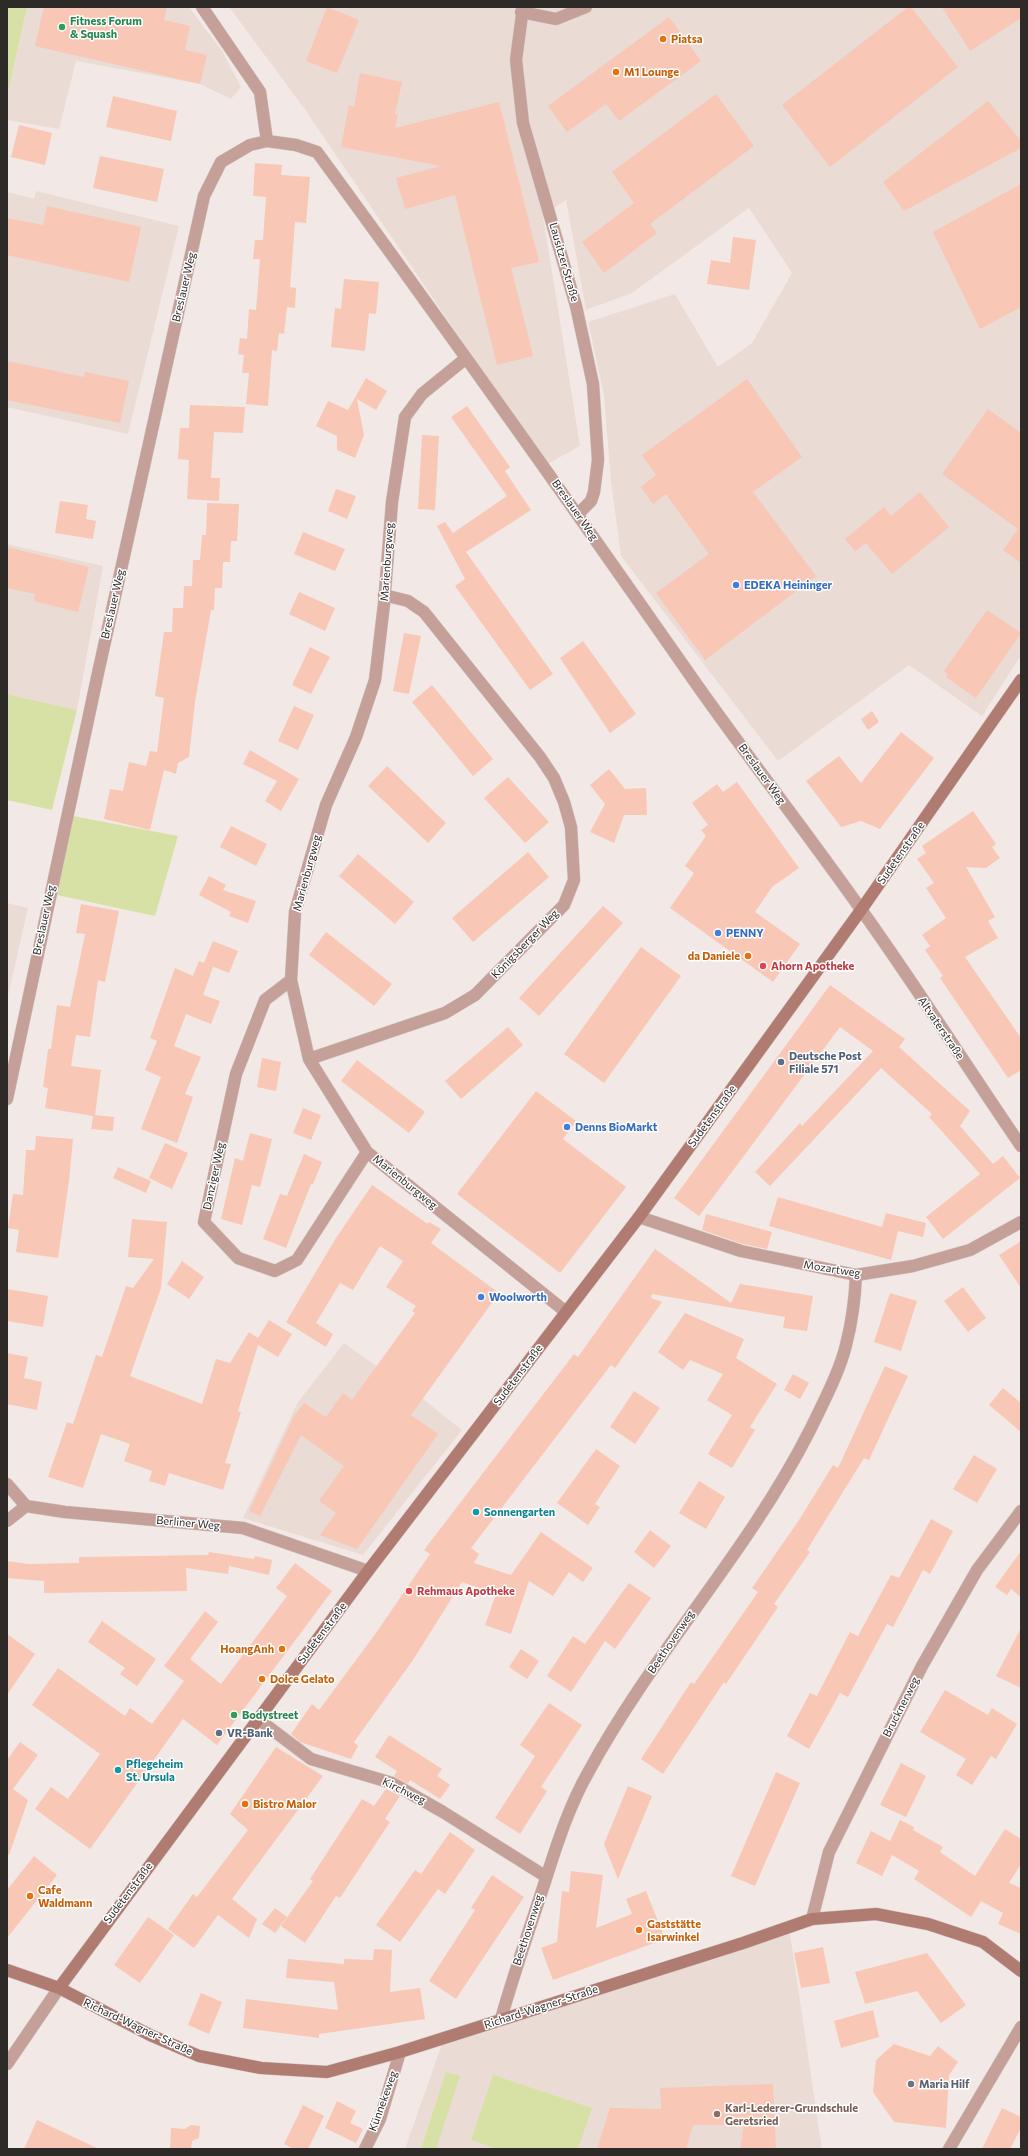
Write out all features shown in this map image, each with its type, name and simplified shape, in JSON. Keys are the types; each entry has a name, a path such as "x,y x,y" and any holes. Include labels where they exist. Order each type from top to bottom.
{"street":[{"path":"202,7 260,92 267,140"},
{"path":"522,10 556,20 586,7"},
{"name":"Lausitzer Straße","path":"522,10 516,60 523,123 574,299 593,384 598,460 594,492 591,501 578,514"},
{"name":"Breslauer Weg","path":"7,1099 96,680 204,196 221,162 250,145 267,140 296,145 316,152 433,310 465,359 578,514 700,689 862,910"},
{"name":"Marienburgweg","path":"465,359 422,394 405,417 392,502 375,680 356,737 326,805 295,912 291,980 308,1059 368,1152 566,1312"},
{"name":"Königsberger Weg","path":"308,1059 445,1014 475,995 564,905 574,880 571,827 564,802 554,778 540,757 424,612 408,601 384,595"},
{"name":"Sudetenstraße","path":"7,2064 58,1988 368,1571 639,1217 862,910 1021,680"},
{"name":"Altvaterstraße","path":"862,910 1021,1146"},
{"name":"Danziger Weg","path":"291,980 265,1000 236,1074 204,1222 238,1258 275,1271 297,1260 368,1152"},
{"name":"Mozartweg","path":"639,1217 741,1251 856,1275 913,1266 970,1250 1021,1222"},
{"name":"Beethovenweg","path":"501,2020 511,1982 564,1820 589,1771 665,1650 751,1530 794,1461 819,1412 846,1347 854,1307 856,1275"},
{"path":"7,1484 26,1506 7,1521"},
{"name":"Berliner Weg","path":"26,1506 65,1512 243,1528 368,1571"},
{"name":"Brucknerweg","path":"812,1918 829,1852 922,1666 977,1570 1021,1511"},
{"name":"Kirchweg","path":"258,1719 311,1759 392,1783 444,1812 546,1876"},
{"name":"Richard-Wagner-Straße","path":"7,1970 58,1988 150,2035 199,2056 253,2066 327,2072 400,2052 501,2020 743,1943 812,1918 876,1914 928,1924 983,1942 1021,1971"},
{"path":"949,2149 1021,2027"},
{"name":"Künnekeweg","path":"365,2149 380,2119 400,2052"}],"shaded area":[{"path":"27,7 189,7 222,51 241,87 231,99 200,84 76,61 59,129 7,120 7,97"},
{"path":"229,7 1021,7 1021,655 982,716 909,665 778,761 621,556 611,482 604,395 588,322 675,294 718,367 752,343 792,273 749,208 632,293 586,310 566,200 543,216 580,446 546,465 304,108"},
{"path":"36,191 179,226 128,434 7,407 7,192 34,199"},
{"path":"7,544 103,566 77,710 7,694"},
{"path":"7,903 28,908 7,1000"},
{"path":"344,1343 423,1399 462,1430 363,1555 243,1518 298,1402"},
{"path":"789,1927 822,2149 405,2149 444,2038"}],"green space":[{"path":"7,7 27,7 7,97"},
{"path":"7,694 77,710 52,810 7,800"},
{"path":"73,816 178,836 155,916 57,895"},
{"path":"446,2072 460,2076 436,2149 421,2149"},
{"path":"493,2075 592,2108 578,2149 497,2149 471,2140"}],"building":[{"path":"44,7 167,7 164,20 190,26 185,50 207,55 200,84 35,46"},
{"path":"327,7 359,20 337,73 306,61"},
{"path":"908,7 911,7 958,67 830,167 782,105"},
{"path":"942,7 1021,7 1021,18 970,51"},
{"path":"669,17 701,61 619,121 606,104 567,132 548,106"},
{"path":"360,73 402,82 395,115 398,115 395,128 499,102 539,262 511,268 533,356 497,365 455,195 405,209 396,178 441,166 341,147 349,105 354,107"},
{"path":"716,94 754,146 650,224 657,233 604,273 582,242 634,203 612,172"},
{"path":"113,96 177,111 171,141 106,127"},
{"path":"988,101 1021,141 1021,148 904,211 883,182"},
{"path":"19,125 52,133 45,165 11,157"},
{"path":"100,156 164,169 157,202 93,188"},
{"path":"255,163 282,165 281,175 310,177 306,223 295,222 290,287 296,288 295,308 287,307 284,334 279,333 277,351 272,350 268,406 246,404 249,373 242,373 244,355 238,354 240,338 247,339 249,309 256,310 260,259 253,259 255,240 263,240 266,197 253,196"},
{"path":"1021,184 1021,307 980,329 933,232"},
{"path":"47,206 141,227 129,282 7,255 7,218 43,225"},
{"path":"733,237 756,240 749,290 707,284 711,260 730,263"},
{"path":"344,279 379,282 376,314 369,313 365,351 331,347 335,308 341,309"},
{"path":"7,361 84,377 85,372 129,381 120,423 7,400"},
{"path":"366,378 387,391 376,410 357,399 364,435 355,458 337,450 337,436 316,426 328,401 348,410"},
{"path":"747,379 802,457 753,492 816,576 705,660 656,593 709,554 666,494 653,504 641,487 656,475 642,455"},
{"path":"190,405 245,407 243,433 214,432 211,478 220,478 219,501 187,499 189,460 178,459 180,428 189,428"},
{"path":"467,406 510,467 505,471 531,510 466,552 553,674 530,690 455,586 465,579 437,526 445,522 453,533 507,496 451,417"},
{"path":"988,409 1021,433 1021,563 1003,550 1018,529 942,474"},
{"path":"422,435 439,436 435,510 418,509"},
{"path":"336,489 356,496 347,519 328,511"},
{"path":"920,492 949,527 892,574 866,543 855,551 845,539 884,507 891,516"},
{"path":"60,501 88,505 86,519 96,521 93,539 55,533"},
{"path":"207,503 239,504 237,541 231,541 230,562 223,562 222,588 215,588 214,610 211,610 195,702 189,757 178,763 176,774 164,770 150,830 104,819 110,789 123,791 129,762 146,766 150,751 157,752 164,698 155,696 164,632 172,632 173,608 183,608 184,586 192,586 193,560 200,560 202,535 206,535"},
{"path":"303,532 345,549 335,571 294,554"},
{"path":"7,547 89,567 78,612 34,601 35,594 7,588"},
{"path":"299,592 335,608 325,631 289,614"},
{"path":"987,610 1021,633 976,698 946,677 948,675 944,671"},
{"path":"404,633 421,636 409,694 393,691"},
{"path":"583,641 636,714 610,733 560,658"},
{"path":"310,647 330,657 311,694 292,685"},
{"path":"432,685 493,759 473,776 412,702"},
{"path":"294,706 314,715 298,750 278,741"},
{"path":"872,711 879,722 868,730 861,719"},
{"path":"901,732 934,758 880,829 861,821 841,827 806,781 839,756 861,783"},
{"path":"250,750 299,779 281,811 265,801 277,781 243,764"},
{"path":"387,766 446,823 428,843 368,786"},
{"path":"609,769 625,789 646,788 647,815 624,815 614,843 590,832 605,804 590,785"},
{"path":"508,777 549,822 525,843 484,798"},
{"path":"737,782 799,868 772,887 755,912 800,944 773,982 670,908 694,873 685,866 706,836 701,830 708,825 692,803 717,784 723,792"},
{"path":"973,811 996,844 992,847 1000,858 986,868 966,867 995,917 988,921 998,938 965,957 1021,1038 1021,1070 1008,1078 940,978 943,976 925,950 930,946 922,935 946,918 926,888 934,883 917,859 926,853 922,846"},
{"path":"231,826 267,844 256,866 220,847"},
{"path":"528,852 549,877 473,942 452,918"},
{"path":"358,854 414,902 395,924 339,876"},
{"path":"209,876 226,885 223,890 256,901 248,923 229,916 231,912 199,895"},
{"path":"81,904 119,911 105,982 98,980 90,1037 76,1035 71,1066 101,1070 95,1115 114,1117 113,1131 91,1129 93,1116 45,1108 48,1088 43,1087 48,1049 51,1049 57,1005 70,1007 85,934 76,933"},
{"path":"603,906 623,923 539,1016 519,998"},
{"path":"326,932 392,984 374,1006 309,955"},
{"path":"213,941 238,951 229,973 204,963"},
{"path":"641,947 681,976 604,1083 564,1054"},
{"path":"199,961 213,967 203,995 220,1001 211,1024 186,1014 174,1046 201,1057 185,1094 193,1097 177,1143 141,1129 161,1077 145,1070 157,1041 150,1038 175,968 193,976"},
{"path":"830,985 905,1039 899,1047 970,1111 960,1126 993,1164 1003,1156 1020,1178 943,1239 926,1217 980,1174 929,1117 932,1114 881,1068 770,1186 755,1172 800,1123 802,1126 873,1051 840,1027 699,1216 674,1198"},
{"path":"508,1027 523,1045 461,1099 445,1081"},
{"path":"262,1058 281,1062 276,1091 257,1087"},
{"path":"357,1060 425,1112 409,1133 341,1081"},
{"path":"536,1091 576,1121 563,1139 626,1187 560,1273 457,1194"},
{"path":"303,1108 321,1115 311,1140 293,1133"},
{"path":"250,1133 272,1139 260,1187 252,1185 242,1225 221,1219 235,1158 243,1161"},
{"path":"36,1136 73,1139 69,1181 58,1258 16,1252 19,1230 8,1228 13,1194 23,1195 26,1150 35,1150"},
{"path":"165,1143 188,1153 172,1189 149,1178"},
{"path":"304,1154 322,1162 313,1184 311,1184 286,1248 263,1239 280,1194 287,1196"},
{"path":"118,1167 151,1181 146,1193 113,1178"},
{"path":"372,1185 428,1224 429,1222 441,1229 431,1243 499,1293 411,1415 438,1434 357,1549 320,1535 336,1513 319,1501 344,1466 301,1435 260,1516 249,1511 294,1416 304,1403 326,1417 343,1393 352,1400 415,1313 412,1311 416,1306 386,1287 403,1261 380,1246 353,1290 340,1283 316,1323 333,1334 326,1347 286,1322 336,1238"},
{"path":"778,1197 882,1227 886,1213 926,1223 923,1237 898,1231 891,1260 769,1226"},
{"path":"706,1214 772,1232 767,1249 743,1244 702,1230"},
{"path":"132,1219 167,1222 161,1288 130,1376 202,1404 216,1359 230,1363 249,1332 258,1338 269,1320 292,1334 278,1357 258,1345 238,1411 241,1412 225,1463 231,1464 223,1490 169,1473 165,1486 149,1481 152,1471 124,1461 130,1444 101,1434 83,1488 48,1477 67,1422 73,1424 96,1355 102,1357 126,1286 133,1288 154,1259 128,1257"},
{"path":"1021,1241 1021,1288 999,1255"},
{"path":"655,1249 731,1303 740,1284 813,1296 807,1331 783,1328 785,1317 652,1294 651,1298 662,1302 615,1368 611,1365 471,1548 479,1554 474,1563 511,1575 541,1532 593,1568 583,1582 569,1572 553,1596 529,1581 511,1634 485,1625 496,1594 462,1582 413,1660 354,1742 358,1746 351,1759 300,1742 291,1734 312,1704 319,1710 376,1633 430,1554 424,1550 574,1354 578,1357"},
{"path":"182,1261 204,1277 189,1299 167,1284"},
{"path":"963,1287 986,1318 968,1332 944,1301"},
{"path":"7,1289 48,1296 43,1327 7,1321"},
{"path":"890,1293 917,1301 901,1351 874,1342"},
{"path":"685,1313 744,1339 736,1358 777,1384 750,1427 755,1430 732,1468 708,1454 732,1415 707,1400 723,1374 690,1360 683,1370 658,1352"},
{"path":"7,1353 28,1357 24,1378 42,1382 37,1410 7,1404"},
{"path":"885,1366 908,1376 869,1460 864,1458 807,1550 810,1552 774,1604 778,1607 726,1684 724,1682 663,1774 641,1759 691,1682 694,1684 758,1592 752,1588 799,1520 833,1465 838,1468"},
{"path":"793,1374 809,1383 800,1399 784,1390"},
{"path":"1003,1388 1021,1403 1021,1432 989,1405"},
{"path":"634,1391 660,1408 635,1444 610,1427"},
{"path":"596,1449 620,1466 595,1504 600,1507 588,1525 557,1503"},
{"path":"974,1455 997,1469 977,1503 953,1489"},
{"path":"699,1481 725,1497 706,1529 679,1513"},
{"path":"931,1519 953,1531 930,1574 923,1570 893,1627 887,1624 848,1697 840,1693 809,1749 787,1736 810,1693 817,1696 850,1632 858,1636 891,1575 899,1578"},
{"path":"650,1530 671,1546 654,1568 634,1552"},
{"path":"1021,1551 1021,1597 1011,1589 1007,1595 995,1587"},
{"path":"209,1552 254,1559 255,1556 272,1560 269,1575 229,1566 228,1574 186,1568 187,1591 44,1593 44,1581 7,1578 7,1561 28,1564 79,1563 79,1557 208,1555"},
{"path":"295,1563 332,1591 217,1745 183,1719 90,1849 35,1809 51,1787 68,1799 100,1754 32,1705 58,1668 125,1716 130,1708 152,1724 184,1681 164,1666 205,1611 218,1622 190,1659 221,1684 287,1596 276,1588"},
{"path":"629,1583 651,1598 615,1649 605,1641 571,1692 547,1676 573,1636 585,1644"},
{"path":"102,1621 156,1659 137,1686 120,1674 125,1668 88,1642"},
{"path":"1021,1628 1021,1688 996,1676"},
{"path":"7,1634 35,1654 7,1695"},
{"path":"521,1649 539,1661 527,1679 509,1667"},
{"path":"945,1690 988,1715 992,1708 1017,1724 996,1759 991,1756 972,1785 956,1775 966,1759 920,1732"},
{"path":"549,1703 582,1725 541,1787 547,1791 520,1834 495,1818 535,1756 520,1745"},
{"path":"389,1735 442,1769 437,1776 450,1785 440,1799 410,1780 408,1784 394,1776 397,1771 375,1757"},
{"path":"20,1742 38,1755 13,1789 28,1800 9,1855 7,1854 7,1760"},
{"path":"276,1747 323,1776 232,1899 257,1919 249,1938 218,1915 194,1948 168,1929 193,1894 197,1897 248,1830 230,1814"},
{"path":"901,1763 926,1776 906,1817 880,1805"},
{"path":"776,1772 800,1783 755,1886 731,1876"},
{"path":"628,1786 652,1796 618,1879 604,1844"},
{"path":"386,1789 400,1796 385,1819 390,1822 340,1898 336,1896 305,1943 281,1926 313,1881 310,1879 362,1799 374,1806"},
{"path":"900,1820 914,1827 913,1830 943,1847 940,1852 975,1876 1005,1829 1021,1839 1021,1864 1009,1883 1021,1888 1021,1934 998,1924 1003,1913 981,1901 971,1917 914,1879 919,1871 892,1855 882,1876 856,1863 871,1831 890,1841"},
{"path":"450,1832 475,1850 445,1894 438,1889 400,1942 376,1925 415,1870 421,1874"},
{"path":"34,1856 57,1875 7,1938 7,1890"},
{"path":"571,1871 603,1875 596,1928 632,1914 626,1899 646,1891 665,1939 553,1980 541,1948 557,1942 562,1891 569,1892"},
{"path":"492,1875 524,1897 456,1999 429,1981 475,1910 471,1908"},
{"path":"275,1908 287,1917 275,1933 262,1924"},
{"path":"148,1917 174,1935 140,1983 114,1965"},
{"path":"823,1947 830,1983 801,1988 794,1953"},
{"path":"374,1949 392,1950 390,1992 420,1988 425,2019 319,2034 319,2038 243,2028 246,1999 338,2010 334,1982 286,1978 288,1959 344,1964 344,1959 373,1960"},
{"path":"927,1953 966,2005 941,2023 917,1991 865,2004 855,1972"},
{"path":"201,1993 222,2002 209,2034 188,2025"},
{"path":"873,2010 879,2037 841,2048 834,2021"},
{"name":"Maria Hilf","path":"894,2044 930,2056 938,2046 958,2062 949,2075 946,2128 894,2122 873,2092 876,2060"},
{"name":"Karl-Lederer-Grundschule Geretsried","path":"773,2084 776,2149 740,2149 744,2125 693,2125 686,2149 597,2149 610,2108 661,2109 660,2088"},
{"path":"337,2101 356,2111 350,2123 363,2129 356,2143 325,2128"},
{"path":"303,2105 324,2116 308,2149 294,2149 284,2144"},
{"path":"1002,2108 1021,2117 1021,2128 1010,2149 982,2149"},
{"path":"37,2120 99,2149 24,2149"},
{"path":"191,2125 200,2126 199,2138 192,2141 191,2149 170,2149 171,2128 185,2129"}],"place":[{"name":"Fitness Forum & Squash","path":"62,27"},
{"name":"Piatsa","path":"663,39"},
{"name":"M1 Lounge","path":"616,72"},
{"name":"EDEKA Heininger","path":"736,585"},
{"name":"PENNY","path":"718,933"},
{"name":"da Daniele","path":"748,956"},
{"name":"Ahorn Apotheke","path":"763,966"},
{"name":"Deutsche Post Filiale 571","path":"781,1062"},
{"name":"Denns BioMarkt","path":"567,1127"},
{"name":"Woolworth","path":"481,1297"},
{"name":"Sonnengarten","path":"476,1512"},
{"name":"Rehmaus Apotheke","path":"409,1591"},
{"name":"HoangAnh","path":"282,1649"},
{"name":"Dolce Gelato","path":"262,1679"},
{"name":"Bodystreet","path":"234,1715"},
{"name":"VR-Bank","path":"219,1733"},
{"name":"Pflegeheim St. Ursula","path":"118,1770"},
{"name":"Bistro Malor","path":"245,1804"},
{"name":"Cafe Waldmann","path":"30,1896"},
{"name":"Gaststätte Isarwinkel","path":"639,1930"},
{"name":"Maria Hilf","path":"911,2084"},
{"name":"Karl-Lederer-Grundschule Geretsried","path":"717,2114"}]}
